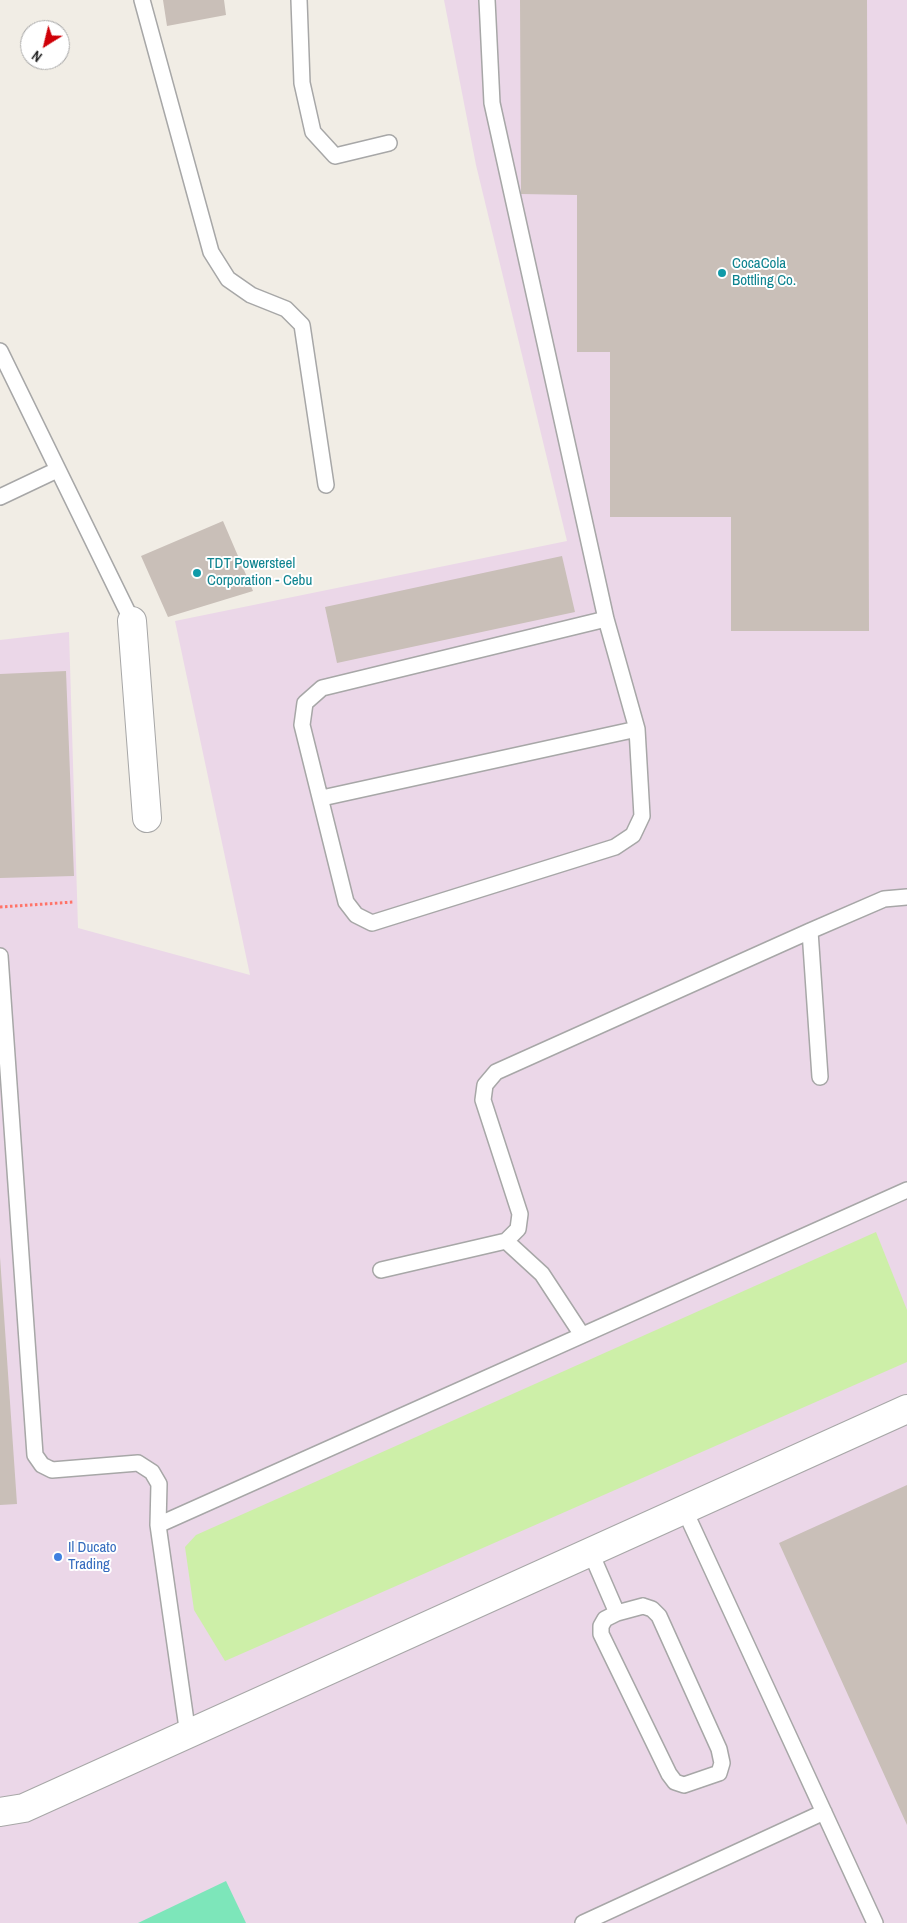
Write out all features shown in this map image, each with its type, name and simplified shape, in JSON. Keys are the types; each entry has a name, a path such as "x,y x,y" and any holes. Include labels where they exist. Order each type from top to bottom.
{"street":[{"path":"132,621 147,818"},
{"path":"0,1812 24,1808 685,1511 907,1409"}],"lane":[{"path":"142,0 212,252 228,279 251,295 286,309 302,325 326,485"},
{"path":"299,0 302,83 313,132 335,156 389,143"},
{"path":"487,0 492,103 606,619 636,729 642,816 633,835 615,847 372,923 356,915 346,902 322,798 302,725 305,703 322,688 606,619"},
{"path":"0,351 132,621"},
{"path":"0,497 57,470"},
{"path":"322,798 636,729"},
{"path":"381,1270 506,1240 518,1229 520,1214 483,1100 485,1085 496,1072 810,930 884,900 907,897"},
{"path":"810,930 820,1077"},
{"path":"0,956 35,1456 42,1465 52,1470 138,1463 152,1472 159,1484 158,1525 188,1735"},
{"path":"158,1525 907,1190"},
{"path":"506,1240 542,1274 582,1335"},
{"path":"685,1511 875,1923"},
{"path":"591,1553 617,1613"},
{"path":"643,1606 652,1610 658,1616 719,1749 722,1763 719,1773 684,1785 675,1782 669,1774 602,1634 601,1626 605,1619 617,1613 643,1606"},
{"path":"583,1923 824,1812"}],"path":[{"path":"0,907 74,902"}],"shaded area":[{"path":"444,0 907,0 907,1923 0,1923 0,640 69,632 78,928 250,975 175,621 567,541 476,165"}],"green space":[{"path":"876,1232 907,1310 907,1362 225,1661 194,1610 185,1547 196,1535"},
{"path":"226,1881 246,1923 138,1923"}],"building":[{"path":"163,0 224,0 226,15 167,26"},
{"name":"CocaCola Bottling Co.","path":"520,0 867,0 869,631 731,631 731,517 610,517 610,352 577,352 577,195 521,194"},
{"name":"TDT Powersteel Corporation - Cebu","path":"223,521 253,591 168,617 141,556"},
{"path":"562,556 575,612 337,663 325,607"},
{"path":"66,671 74,876 0,878 0,674"},
{"path":"0,1257 17,1504 0,1505"},
{"path":"907,1485 907,1825 779,1543"}],"place":[{"name":"CocaCola Bottling Co.","path":"722,273"},
{"name":"TDT Powersteel Corporation - Cebu","path":"197,573"},
{"name":"Il Ducato Trading","path":"58,1557"}]}
